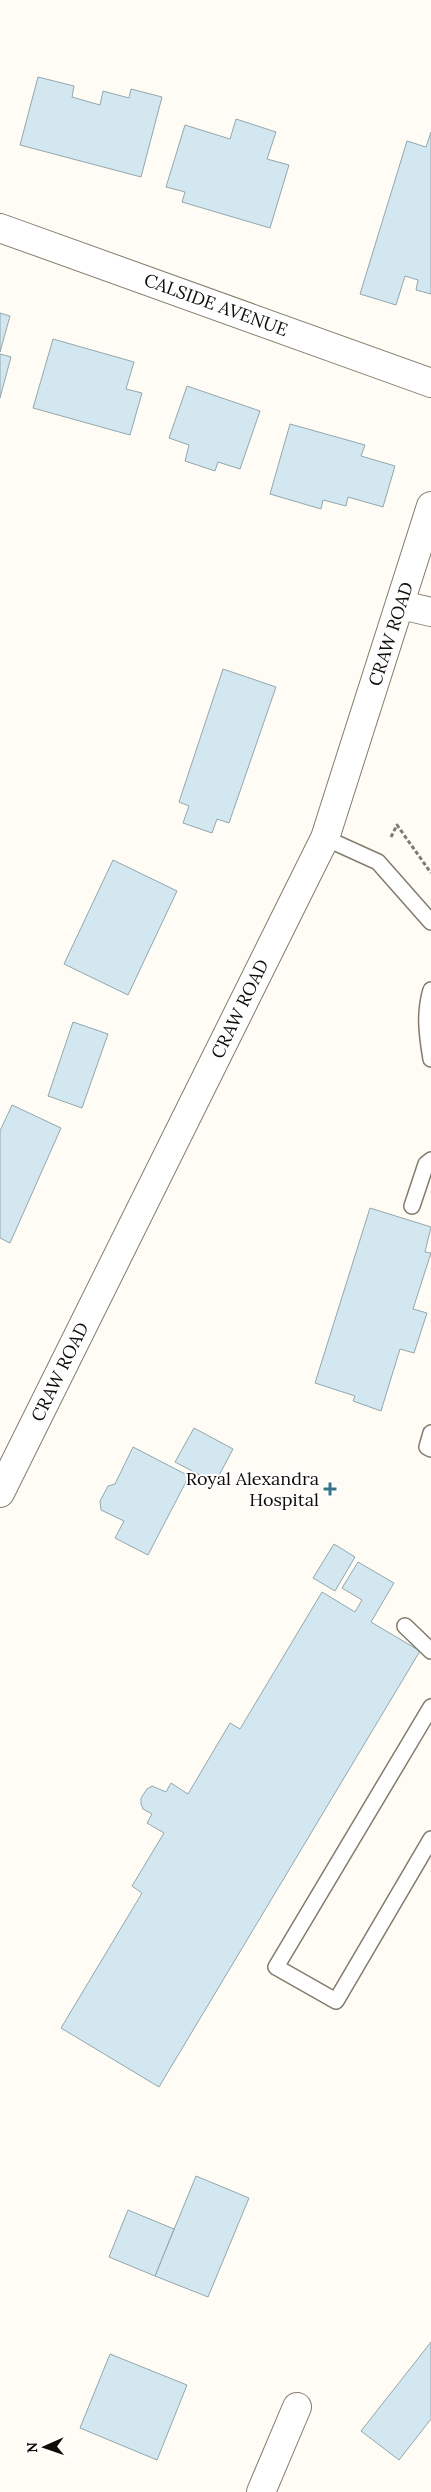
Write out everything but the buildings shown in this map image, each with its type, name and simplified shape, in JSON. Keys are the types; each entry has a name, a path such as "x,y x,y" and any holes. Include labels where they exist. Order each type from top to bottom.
{"street":[{"name":"CALSIDE AVENUE","path":"0,228 431,383"},
{"name":"CRAW ROAD","path":"0,1493 325,838 401,605 431,506"},
{"path":"401,605 431,612"},
{"path":"261,2492 297,2407"}],"lane":[{"path":"325,838 378,862 396,879 431,922"},
{"path":"431,990 427,1005 427,1031 431,1059"},
{"path":"412,1206 426,1164 431,1160"},
{"path":"431,1433 427,1447 431,1449"},
{"path":"405,1626 431,1651"},
{"path":"431,1707 276,1967 336,2001 431,1839"}],"place":[{"name":"Royal Alexandra Hospital","path":"330,1489"}]}
